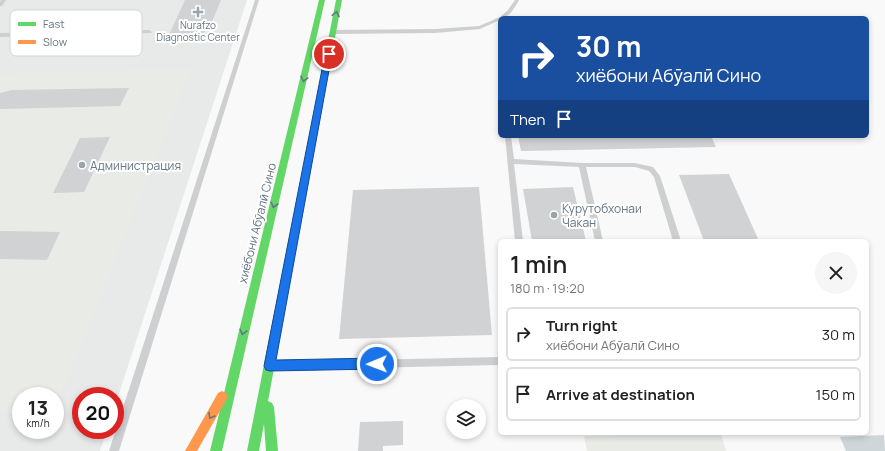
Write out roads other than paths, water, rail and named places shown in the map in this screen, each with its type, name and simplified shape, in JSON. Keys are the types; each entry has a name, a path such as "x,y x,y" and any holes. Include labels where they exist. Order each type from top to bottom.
{"main road":[{"name":"хиёбони Абӯалӣ Сино","path":"216,451 322,0"},
{"path":"253,451 339,0"},
{"path":"191,451 231,382"},
{"path":"266,384 272,451"}],"lane":[{"path":"0,5 4,0"},
{"path":"114,451 257,0"},
{"path":"503,16 510,11 517,0"},
{"path":"333,32 450,30 480,27 498,19"},
{"path":"142,32 149,32"},
{"path":"0,35 10,35"},
{"path":"508,138 519,239"},
{"path":"510,161 635,165 651,169 657,176 676,239"},
{"path":"582,164 599,239"},
{"path":"270,366 498,361"}],"place":[{"name":"Nurafzo Diagnostic Center","path":"198,12"},
{"name":"Администрация","path":"82,165"},
{"name":"Курутобхонаи Чакан","path":"554,215"}]}
